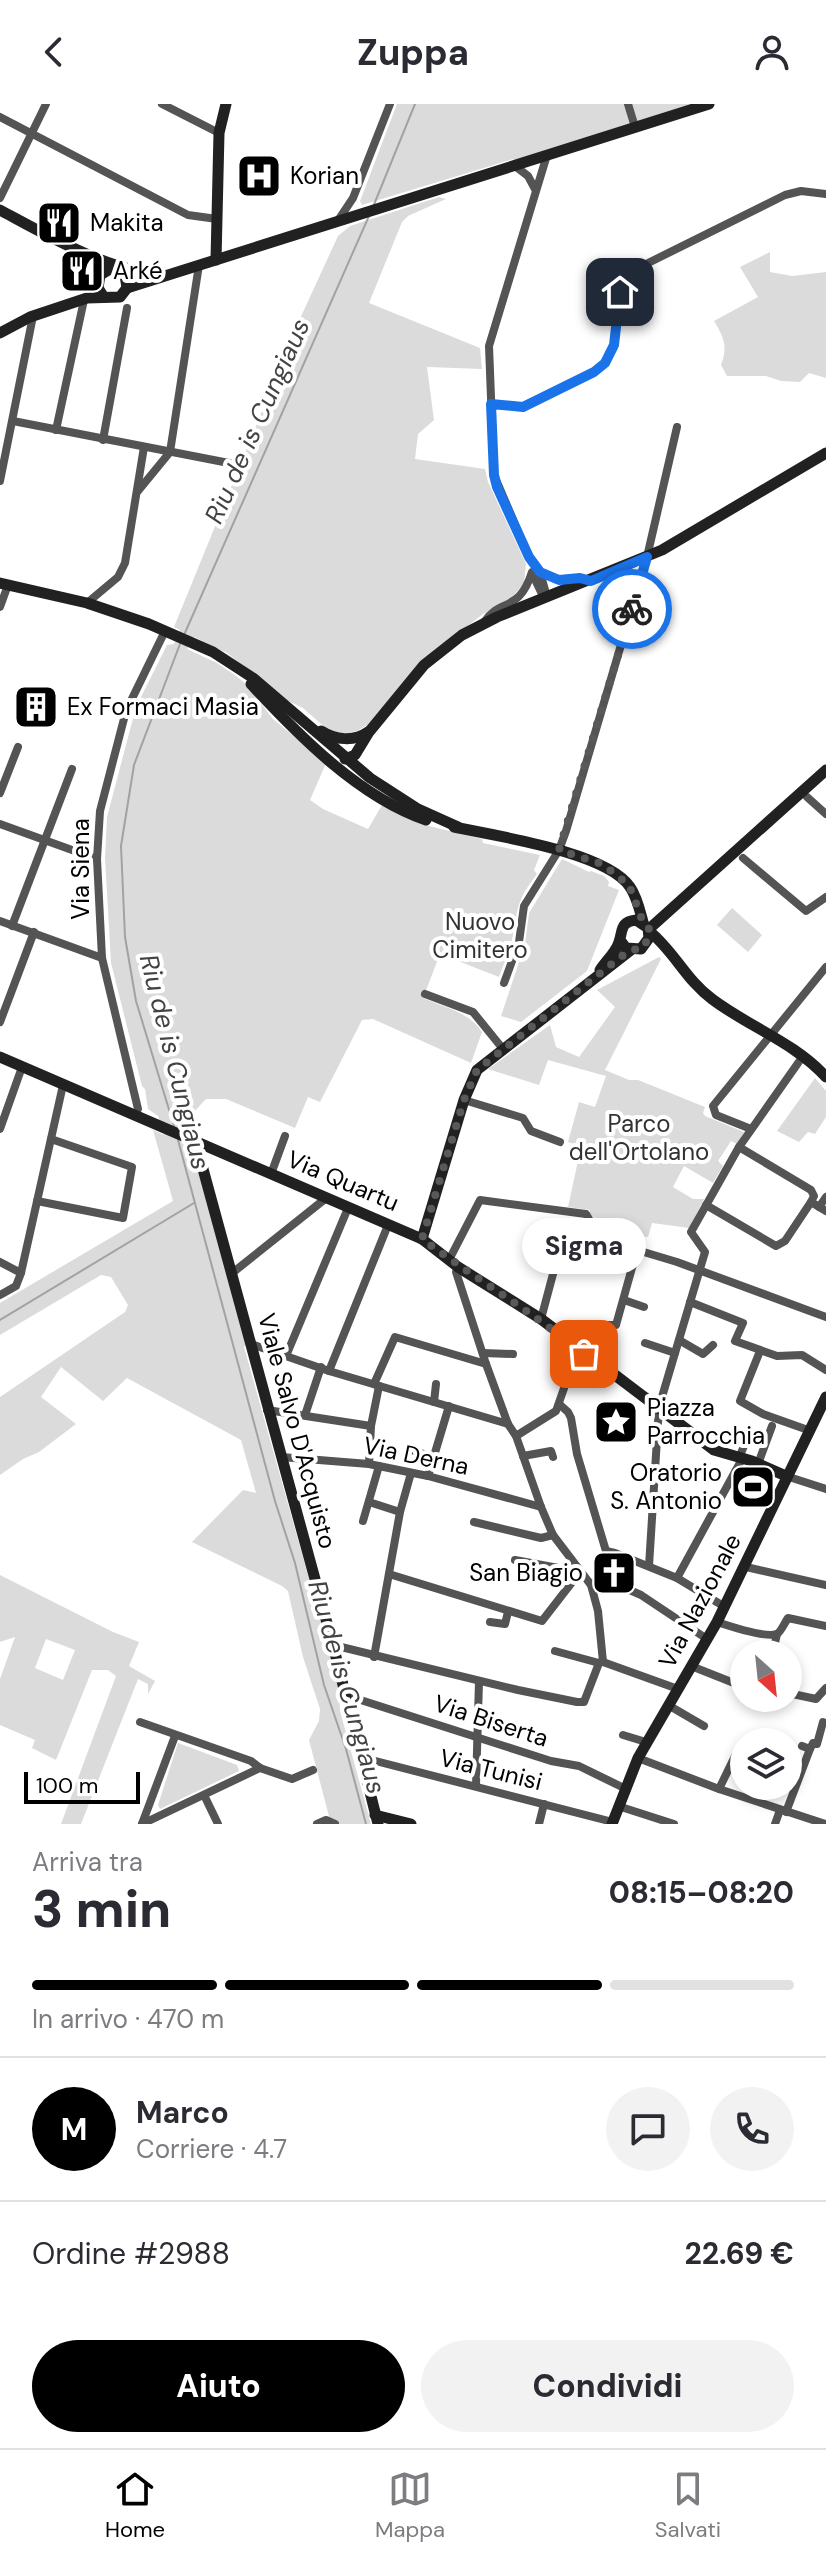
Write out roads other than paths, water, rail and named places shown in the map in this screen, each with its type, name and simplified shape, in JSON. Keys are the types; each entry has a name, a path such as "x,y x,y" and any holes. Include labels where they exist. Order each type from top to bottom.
{"street":[{"path":"0,198 46,104"},
{"path":"162,104 219,133"},
{"path":"216,260 219,133 226,104"},
{"path":"341,219 353,198 390,104"},
{"path":"628,104 635,127"},
{"path":"70,246 83,258 99,288 109,299 120,297 127,288 341,219 362,209 515,166 709,104"},
{"path":"0,117 188,215 217,219"},
{"path":"547,155 489,346 494,475 547,597"},
{"path":"533,160 538,172 536,187"},
{"path":"515,166 536,187"},
{"path":"491,404 523,407 594,372 605,363 614,345 620,292 632,271 785,195 801,191 826,194"},
{"path":"353,198 353,205 362,209"},
{"path":"0,210 70,246 132,271 172,273"},
{"path":"95,256 110,269 125,275 144,278 172,273"},
{"path":"138,491 170,452 199,265"},
{"path":"0,333 30,317 85,299 99,288 104,271 110,269"},
{"path":"125,275 127,288"},
{"path":"56,430 85,299"},
{"path":"103,440 127,308"},
{"path":"0,481 31,326 30,317"},
{"path":"13,421 234,464"},
{"path":"504,983 519,942 524,906 559,850 647,557 677,427"},
{"path":"87,603 118,577 125,563 144,447"},
{"path":"384,800 382,793 344,764 345,759 424,665 462,635 484,623 647,557 826,453"},
{"path":"536,572 559,580 580,578 591,581"},
{"path":"484,623 490,614 519,598 536,572"},
{"path":"0,607 4,584 47,592 87,603 192,643 234,666 358,782 384,800 458,827 559,850 602,864 623,880 634,896 647,927 649,938 645,946"},
{"name":"Via Siena","path":"135,1115 138,1109 102,958 97,859 100,811 123,723 170,633"},
{"path":"299,726 311,722 331,737 364,738"},
{"path":"299,726 416,812"},
{"path":"364,738 364,764 370,778"},
{"path":"0,793 18,747"},
{"path":"12,926 72,769"},
{"path":"647,927 826,770"},
{"path":"807,797 826,814"},
{"path":"0,824 97,859"},
{"path":"743,858 806,911 826,897"},
{"path":"597,976 620,940 620,930 626,922 629,906 623,880"},
{"path":"626,922 636,920 647,927 671,951 696,985 713,1000 772,1034 825,1072"},
{"path":"0,921 102,958"},
{"path":"0,1022 34,932"},
{"path":"620,940 631,950"},
{"path":"422,1239 464,1100 477,1070 631,950 645,946 671,951"},
{"path":"751,1129 716,1115 713,1109 826,967"},
{"path":"425,994 473,1012 503,1049"},
{"path":"649,1566 659,1407 705,1252 691,1232 739,1147 803,1056"},
{"name":"Via Quartu","path":"0,1057 422,1239 541,1319 714,1450 786,1476"},
{"path":"0,1129 22,1067"},
{"path":"0,1295 16,1286 21,1273 63,1085"},
{"path":"464,1100 523,1118 531,1131 560,1142"},
{"path":"271,1174 285,1136"},
{"path":"37,1201 123,1218 132,1167 51,1139"},
{"name":"Viale Salvo D'Acquisto","path":"194,1140 333,1645 377,1819"},
{"path":"739,1147 817,1203"},
{"path":"706,1205 773,1245 783,1244 817,1203 826,1197"},
{"path":"231,1274 325,1199"},
{"path":"333,1645 479,1681 584,1702 601,1662 598,1611 591,1585 553,1535 541,1507 486,1364 454,1263 480,1200 586,1214 593,1226"},
{"path":"286,1356 348,1208"},
{"path":"305,1415 388,1225"},
{"path":"516,1436 550,1415 559,1404 568,1377 584,1354 596,1325 616,1325 637,1250 826,1317"},
{"path":"541,1319 557,1259 588,1261"},
{"path":"0,1262 21,1273"},
{"path":"624,1300 644,1307"},
{"path":"690,1302 743,1323 735,1341 777,1356 802,1355 826,1370"},
{"path":"363,1521 374,1465 371,1426 376,1385 395,1337 486,1364"},
{"path":"679,1340 703,1354 713,1345"},
{"path":"645,1343 675,1353"},
{"path":"251,1344 508,1424"},
{"path":"760,1351 740,1401 763,1414 808,1430"},
{"path":"483,1353 513,1354"},
{"path":"434,1402 436,1384"},
{"name":"Via Nazionale","path":"612,1823 624,1788 646,1742 746,1567 786,1476 826,1397"},
{"path":"559,1404 571,1418 577,1454 608,1560 600,1577 591,1585"},
{"path":"428,1476 449,1406"},
{"path":"267,1410 371,1426"},
{"path":"758,1464 772,1426"},
{"path":"677,1578 741,1458 746,1441"},
{"path":"414,1451 434,1457"},
{"path":"523,1456 551,1451 553,1457"},
{"name":"Via Derna","path":"281,1457 374,1465 428,1476 541,1507"},
{"path":"374,1657 400,1512 411,1473"},
{"path":"786,1476 826,1489"},
{"path":"369,1502 400,1512"},
{"path":"474,1522 541,1538 553,1535"},
{"path":"606,1551 677,1578 725,1607"},
{"path":"515,1560 580,1572"},
{"path":"746,1567 826,1585"},
{"path":"389,1574 542,1621 580,1572"},
{"path":"600,1577 641,1595 707,1639"},
{"path":"490,1622 505,1624 508,1612"},
{"path":"776,1640 788,1618 826,1626"},
{"path":"717,1622 744,1630 777,1634"},
{"path":"555,1651 601,1662 678,1689"},
{"path":"691,1666 730,1681"},
{"path":"476,1786 479,1681"},
{"path":"802,1697 816,1699 826,1688"},
{"name":"Via Biserta","path":"344,1695 551,1761 579,1766 624,1788"},
{"path":"668,1705 704,1726"},
{"path":"140,1722 292,1779 313,1770"},
{"path":"775,1824 783,1811 806,1748 817,1744 823,1722"},
{"path":"623,1735 646,1742"},
{"path":"142,1824 175,1736"},
{"name":"Via Tunisi","path":"359,1756 612,1823"},
{"path":"638,1758 825,1824"},
{"path":"246,1760 247,1774"},
{"path":"719,1789 730,1766"},
{"path":"142,1824 260,1768"},
{"path":"204,1795 218,1824"},
{"path":"150,1804 161,1815"},
{"path":"539,1824 544,1804"},
{"path":"618,1806 674,1824"},
{"path":"377,1819 411,1824"}],"waterway":[{"name":"Riu de is Cungiaus","path":"373,207 415,104"},
{"name":"Riu de is Cungiaus","path":"184,635 369,216"},
{"name":"Riu de is Cungiaus","path":"174,1126 136,1001 125,937 121,846 134,765 180,644"},
{"name":"Riu de is Cungiaus","path":"178,1140 275,1501 295,1563 324,1685 346,1749 366,1824"},
{"path":"0,1320 194,1203"}],"place":[{"name":"Korian","path":"259,176"},
{"name":"Makita","path":"59,223"},
{"name":"Arké","path":"82,271"},
{"name":"Ex Formaci Masia","path":"36,707"},
{"name":"Sigma","path":"584,1354"},
{"name":"Piazza Parrocchia","path":"616,1422"},
{"name":"Oratorio S. Antonio","path":"753,1487"},
{"name":"San Biagio","path":"614,1573"}],"park label":[{"name":"Nuovo Cimitero","path":"480,936"},
{"name":"Parco dell'Ortolano","path":"639,1138"}]}
